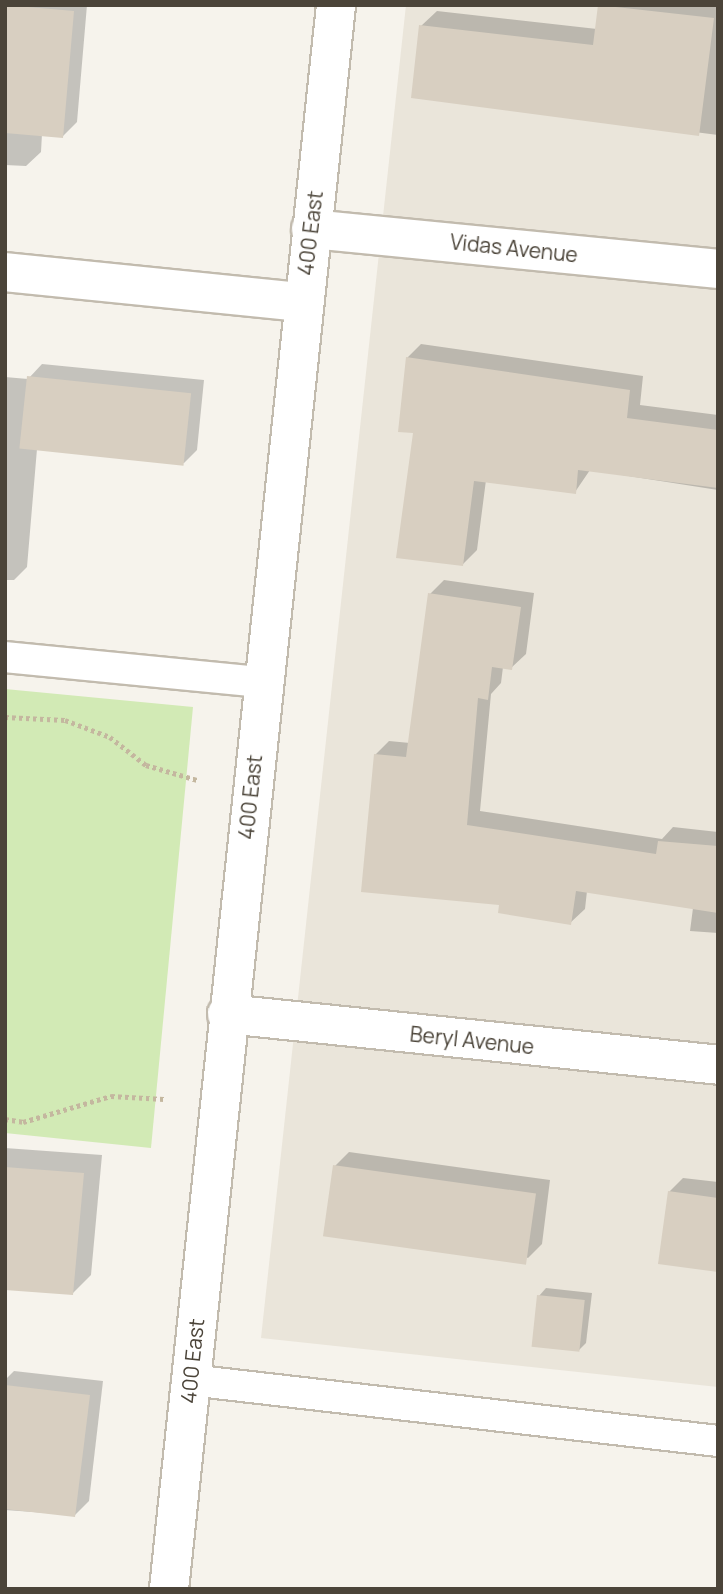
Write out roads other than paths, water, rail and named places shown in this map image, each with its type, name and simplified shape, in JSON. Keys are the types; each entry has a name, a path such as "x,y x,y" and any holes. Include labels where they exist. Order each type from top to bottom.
{"street":[{"name":"400 East","path":"169,1589 302,302 336,5"},
{"name":"Vidas Avenue","path":"311,229 718,269"},
{"path":"5,272 302,302"},
{"name":"Beryl Avenue","path":"227,1014 718,1065"}],"lane":[{"path":"5,657 262,682"},
{"path":"190,1380 718,1441"}]}
